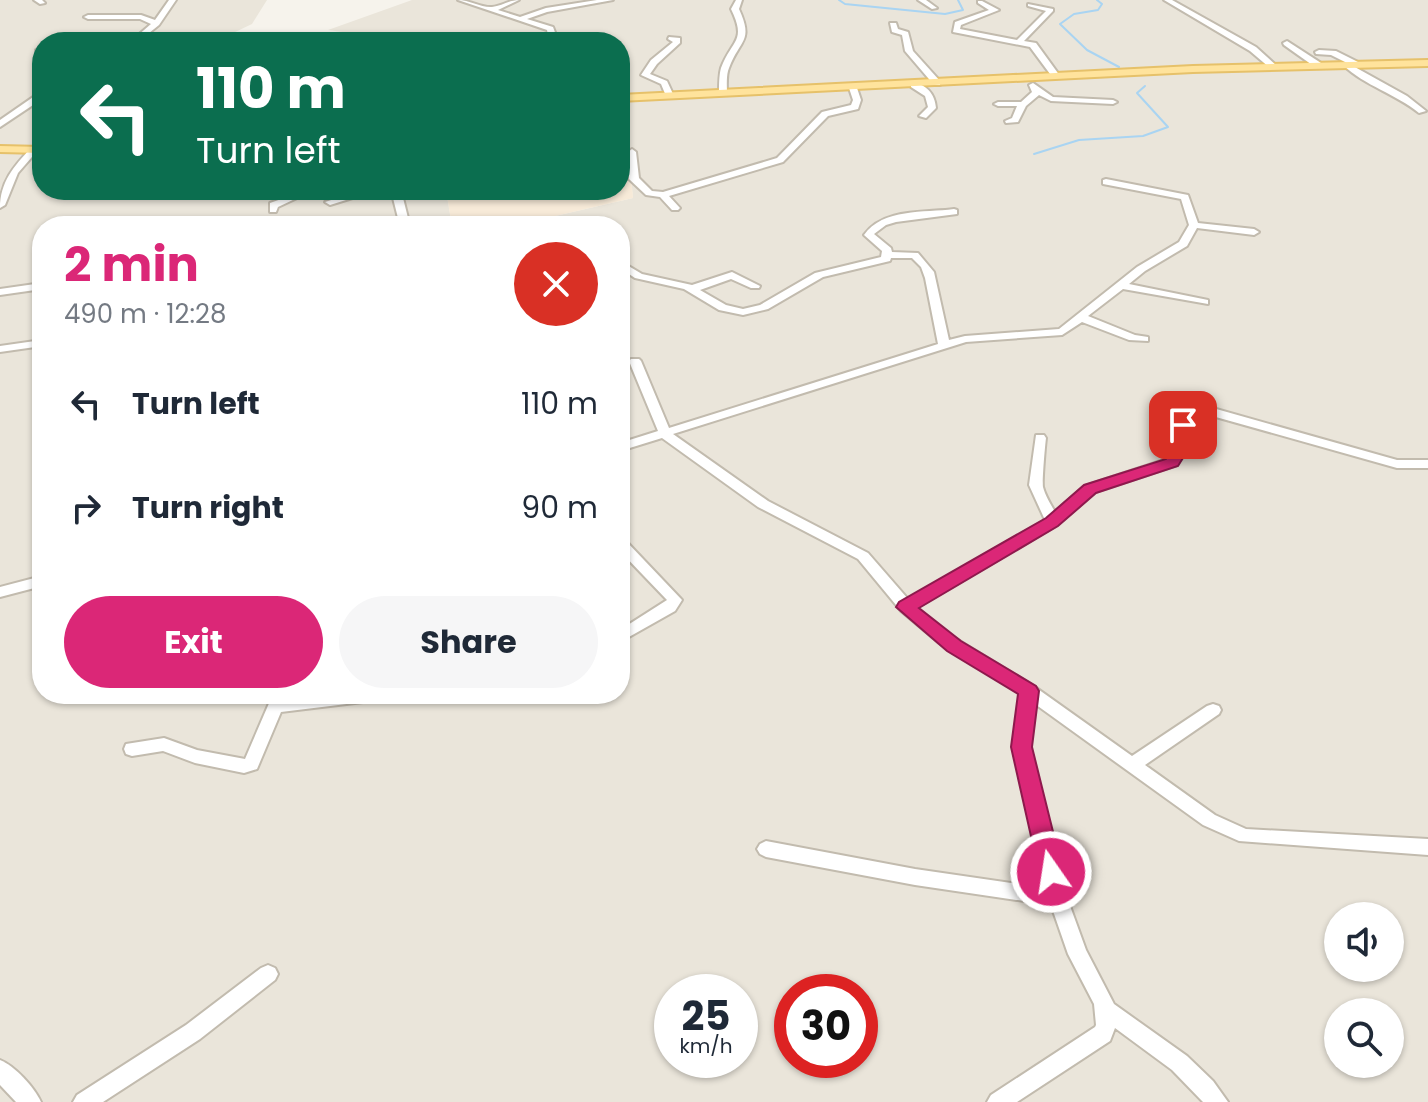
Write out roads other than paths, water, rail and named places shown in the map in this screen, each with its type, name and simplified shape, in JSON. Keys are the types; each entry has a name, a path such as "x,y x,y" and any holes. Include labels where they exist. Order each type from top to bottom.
{"main road":[{"path":"630,97 1273,66 1428,63"},
{"path":"0,149 32,150"}],"street":[{"path":"146,32 173,0"},
{"path":"461,0 551,32"},
{"path":"491,10 516,0"},
{"path":"521,19 546,10 610,0"},
{"path":"723,93 724,70 741,38 742,23 735,9 739,0"},
{"path":"921,0 934,8"},
{"path":"1167,0 1195,19 1253,49 1273,66"},
{"path":"980,2 995,10 958,24 956,30 1036,46 1036,51 1056,76"},
{"path":"1020,41 1051,10 1030,5"},
{"path":"88,17 141,17 156,23"},
{"path":"893,25 895,30 905,34 909,51 937,83"},
{"path":"669,94 664,83 645,75 659,57 674,46 677,40 672,39"},
{"path":"1287,43 1318,65"},
{"path":"1319,52 1333,53 1352,65 1361,77 1407,99 1422,111"},
{"path":"1028,78 1035,89 1051,99 1113,102"},
{"path":"914,85 925,90 932,101 932,108 923,116"},
{"path":"632,152 634,179 649,193 663,195 780,160 825,114 855,107 857,100 853,88"},
{"path":"1009,121 1017,118 1023,104 1036,93 1035,89"},
{"path":"0,124 32,102"},
{"path":"998,104 1023,104"},
{"path":"20,111 32,110"},
{"path":"0,205 1,196 14,172 32,156"},
{"path":"630,444 977,336 1062,332 1121,285 1183,244 1194,225 1185,197 1106,182"},
{"path":"663,195 675,208"},
{"path":"273,210 273,205 288,200"},
{"path":"330,202 337,200"},
{"path":"888,255 883,246 869,235 874,228 902,216 954,212"},
{"path":"1194,225 1254,232"},
{"path":"630,270 639,276 691,289 723,308 752,312 812,277 882,262 888,255 914,255 933,278 934,305 944,345"},
{"path":"691,289 732,275 755,286"},
{"path":"1121,285 1204,302"},
{"path":"0,292 32,287"},
{"path":"1080,317 1133,338 1144,339"},
{"path":"0,349 32,344"},
{"path":"635,361 666,435 756,500 863,556 906,607 954,646 1029,691 1209,820 1245,836 1428,847"},
{"path":"906,607 1052,522 1090,489 1172,462 1179,450 1183,425 1195,407 1384,461 1409,466 1428,464"},
{"path":"1040,438 1036,485 1052,522"},
{"path":"630,553 675,600 670,607 630,631"},
{"path":"0,592 32,584"},
{"path":"998,1102 1103,1034 1107,1026 1106,1010 1079,955 1057,898 1022,747 1029,691"},
{"path":"132,749 164,744 195,756 244,766 251,764 277,704"},
{"path":"1132,765 1213,710"},
{"path":"766,849 915,877 1057,898"},
{"path":"84,1102 193,1032 268,974"},
{"path":"1106,1010 1168,1053 1201,1082 1217,1102"},
{"path":"0,1070 29,1101"}],"waterway":[{"path":"839,0 845,4 945,14 963,10 958,0"},
{"path":"1097,0 1102,4 1098,10 1074,14 1060,24 1087,50 1119,67"},
{"path":"1034,154 1079,140 1143,136 1168,127 1137,93 1145,86"}]}
